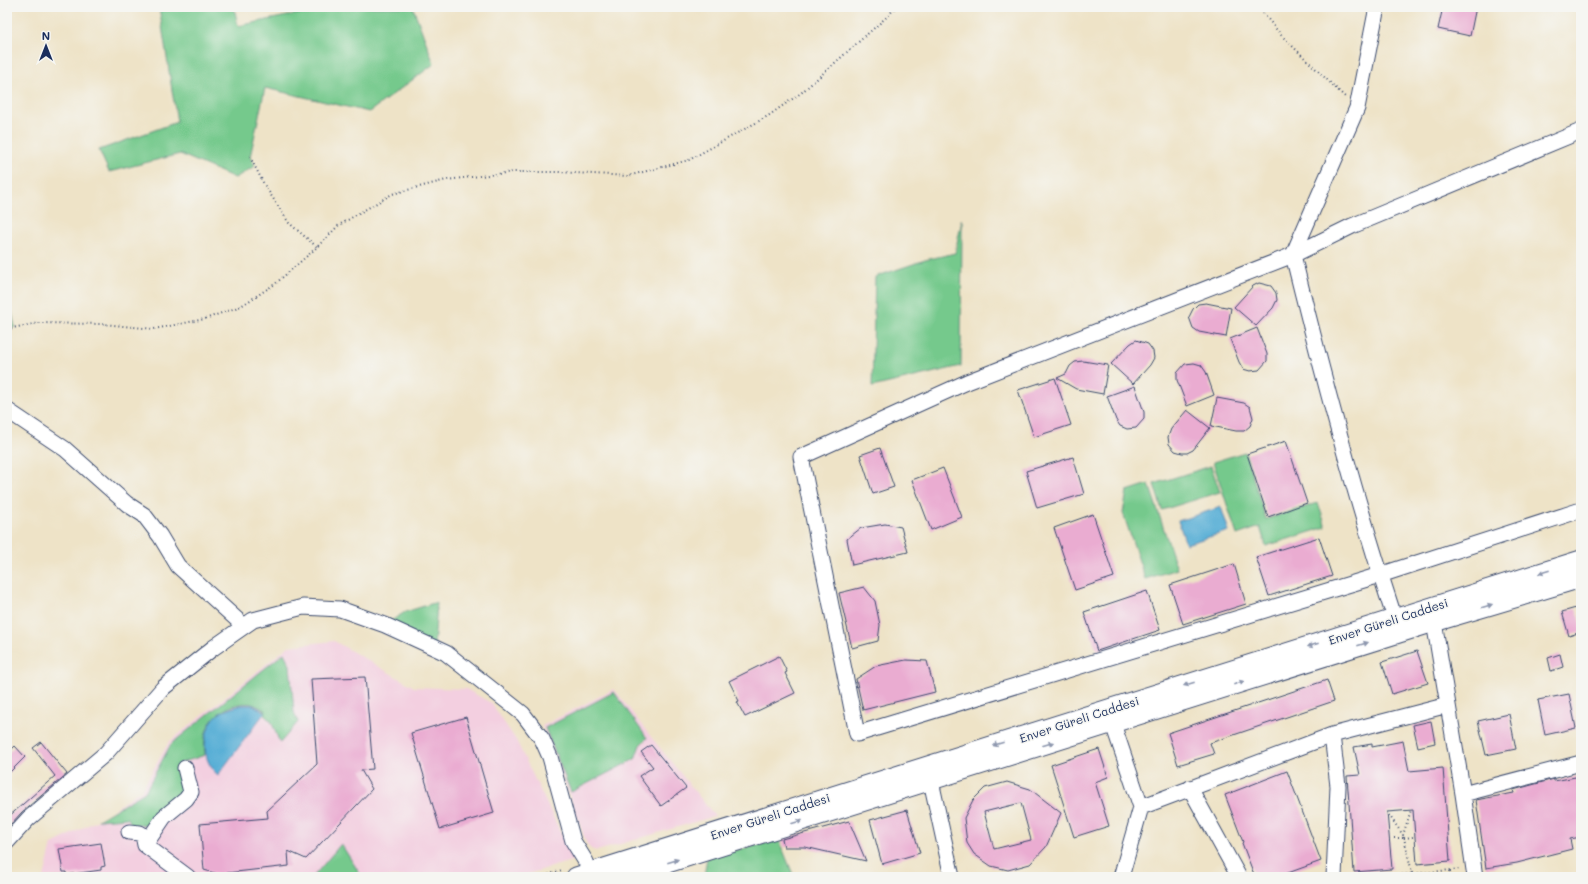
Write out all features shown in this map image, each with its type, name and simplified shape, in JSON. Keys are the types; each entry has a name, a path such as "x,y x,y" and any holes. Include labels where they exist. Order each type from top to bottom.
{"main road":[{"name":"Enver Güreli Caddesi","path":"586,872 1581,560"},
{"name":"Enver Güreli Caddesi","path":"623,877 1434,622 1581,578"}],"street":[{"path":"1377,7 1357,108 1293,255 1323,376 1369,541 1391,607"},
{"path":"1581,131 1352,226 1293,255 967,382 801,457 857,734 1380,575 1581,510"},
{"path":"7,410 65,449 127,504 144,515 160,536 178,566 244,626"},
{"path":"7,842 28,819 106,753 163,688 213,648 253,620 303,606 340,609 385,625 446,653 523,714 542,739 556,774 573,841 586,872"},
{"path":"1434,622 1463,794 1474,872"},
{"path":"1141,807 1332,735 1448,704"},
{"path":"1115,730 1141,807 1121,877"},
{"path":"1332,735 1338,786 1334,877"},
{"path":"1463,794 1581,763"},
{"path":"145,845 164,817 186,799 191,792 185,768"},
{"path":"931,781 952,877"},
{"path":"1190,788 1239,877"},
{"path":"579,817 572,819 586,872"},
{"path":"129,832 140,833 143,835 145,845 188,877"}],"path":[{"path":"7,329 38,323 103,324 154,329 205,319 241,306 275,284 317,247 339,225 392,194 446,180 514,172 558,172 628,176 689,160 768,116 801,93 890,14 894,7"},
{"path":"1258,7 1281,35 1357,108"},
{"path":"250,157 265,186 289,223 317,247"},
{"path":"1404,837 1411,810"},
{"path":"1389,816 1404,837 1412,876"},
{"path":"1394,838 1413,837"},
{"path":"1450,871 1451,877"},
{"path":"1378,877 1412,876 1450,871 1474,872"}],"shaded area":[{"path":"334,641 414,687 466,689 491,703 516,740 574,860 518,877 44,877 52,844 102,818 142,789 169,742 289,646"},
{"path":"614,689 715,816 597,851 591,849 587,845 542,726"}],"green space":[{"path":"159,7 234,7 238,26 331,7 413,7 434,64 369,112 265,88 250,157 255,166 235,178 180,154 109,172 99,150 177,122"},
{"path":"962,220 961,366 872,387 875,277 925,260 955,253"},
{"path":"7,289 15,327 7,329"},
{"path":"1245,452 1266,519 1318,503 1326,527 1266,546 1260,527 1237,535 1213,462"},
{"path":"1211,466 1220,492 1162,510 1154,484"},
{"path":"1149,484 1177,569 1145,579 1123,513 1127,491"},
{"path":"437,602 434,648 385,625 405,612"},
{"path":"284,653 290,665 294,712 298,722 280,743 271,721 264,715 266,711 252,704 239,704 232,706 215,717 208,727 204,748 205,755 178,764 184,790 163,806 156,814 150,825 131,825 128,818 98,820 145,792 171,744"},
{"path":"614,692 647,738 640,745 635,759 571,792 545,728"},
{"path":"779,840 794,877 704,877 707,857"},
{"path":"341,844 362,877 313,877"}],"water":[{"path":"1221,507 1229,531 1186,544 1178,521"},
{"path":"242,705 253,705 265,712 218,775 212,769 206,756 205,741 209,727 212,721 219,714"}],"building":[{"path":"1443,7 1476,7 1470,36 1438,29"},
{"path":"1259,283 1271,286 1276,293 1277,300 1273,308 1256,326 1234,307 1253,286"},
{"path":"1206,303 1231,308 1226,337 1199,332 1193,328 1189,317 1193,309 1198,304"},
{"path":"1257,328 1267,354 1267,361 1259,370 1250,371 1243,369 1230,339"},
{"path":"1136,340 1148,344 1153,351 1154,358 1150,365 1133,384 1111,364 1130,344"},
{"path":"1083,361 1108,365 1103,394 1076,389 1057,378 1066,374 1070,366 1075,362"},
{"path":"1194,363 1201,365 1206,372 1214,395 1187,406 1177,380 1177,373 1185,364"},
{"path":"1055,378 1071,425 1034,437 1018,390"},
{"path":"1135,386 1144,412 1144,419 1136,428 1127,429 1120,426 1116,420 1107,396"},
{"path":"1217,398 1244,403 1250,407 1253,418 1250,426 1244,431 1236,431 1211,426"},
{"path":"1187,410 1210,428 1193,450 1187,453 1182,453 1175,451 1169,444 1168,437 1171,429"},
{"path":"1286,441 1307,503 1268,517 1247,454"},
{"path":"880,448 894,487 873,494 860,455"},
{"path":"1073,457 1084,494 1037,508 1026,471"},
{"path":"943,468 962,517 931,530 912,480"},
{"path":"1093,514 1114,577 1075,590 1054,528"},
{"path":"885,524 901,527 908,552 852,565 847,539 861,528"},
{"path":"1319,537 1332,576 1269,596 1256,557"},
{"path":"1234,564 1246,604 1183,624 1170,585"},
{"path":"864,587 875,601 880,625 878,641 852,648 839,593"},
{"path":"1147,591 1160,630 1097,651 1084,612"},
{"path":"1576,608 1581,632 1569,636 1562,612"},
{"path":"1417,651 1428,683 1392,694 1382,662"},
{"path":"1560,654 1563,667 1551,671 1548,658"},
{"path":"779,656 787,672 785,673 795,693 745,717 737,702 739,701 729,681"},
{"path":"906,660 927,661 935,692 863,710 856,679 876,666"},
{"path":"365,677 373,769 361,770 372,789 306,859 288,851 289,866 218,874 204,870 200,824 268,818 267,811 317,764 311,679"},
{"path":"1327,680 1334,701 1210,743 1214,754 1178,765 1168,733"},
{"path":"1569,694 1576,728 1545,735 1538,700"},
{"path":"1509,714 1516,749 1486,755 1478,721"},
{"path":"466,717 494,813 440,829 411,733"},
{"path":"1431,721 1435,743 1418,747 1413,725"},
{"path":"1403,741 1409,771 1443,768 1450,861 1417,864 1413,810 1387,812 1392,869 1354,872 1347,776 1360,775 1354,747 1372,744 1372,747"},
{"path":"41,742 67,774 22,812 11,824 7,818 55,776 33,748"},
{"path":"651,745 686,788 661,806 639,776 653,767 641,752"},
{"path":"15,746 25,757 7,775 7,754"},
{"path":"1099,749 1108,777 1095,782 1109,826 1074,837 1051,765"},
{"path":"1287,771 1321,861 1277,877 1255,877 1225,795"},
{"path":"1581,776 1581,837 1570,839 1572,849 1517,863 1486,868 1476,800 1514,793 1513,790 1554,779 1554,781"},
{"path":"1007,782 1030,789 1061,813 1046,847 1030,864 1008,870 991,866 974,854 967,843 964,818 973,800 985,788","holes":["1021,803 1031,840 994,849 984,812"]},
{"path":"907,810 920,853 882,864 870,820"},
{"path":"849,821 866,861 805,847 784,847 782,839"},
{"path":"101,843 105,866 101,867 101,870 66,875 66,872 63,872 59,849"}]}
